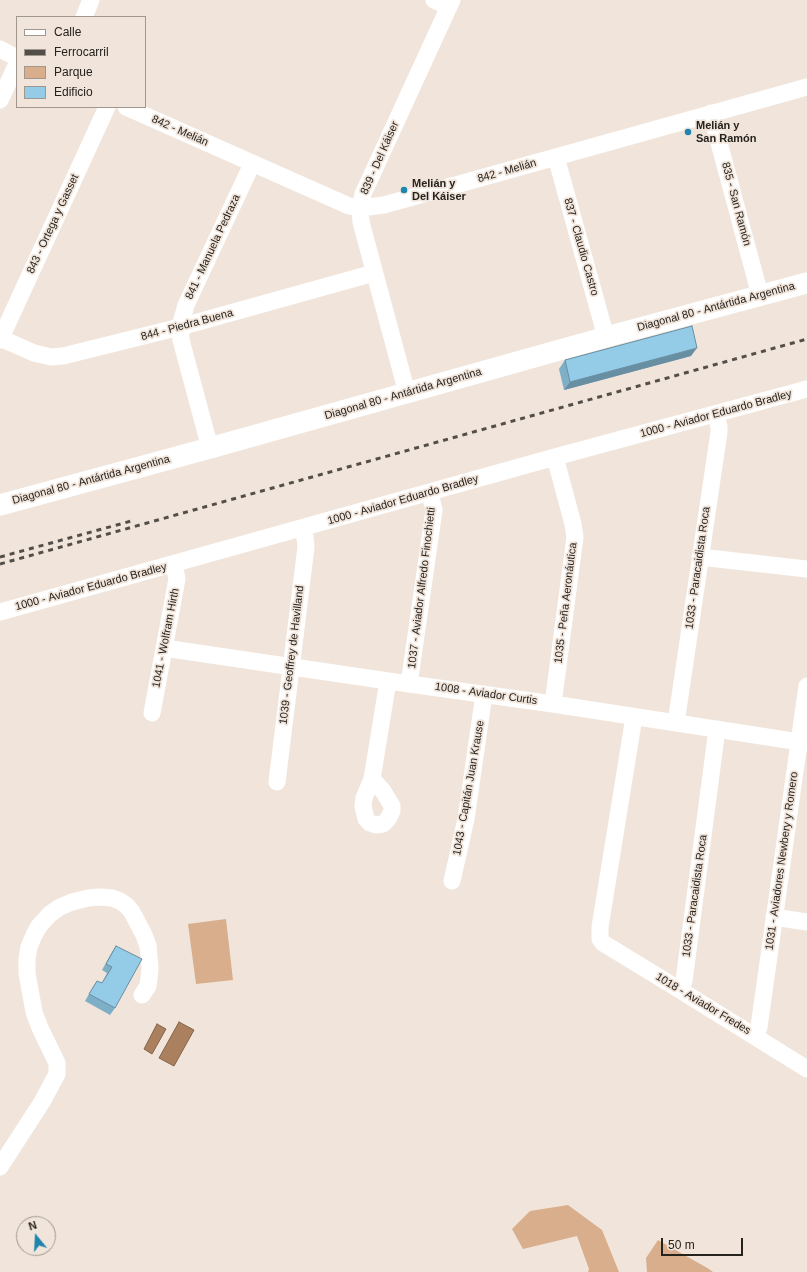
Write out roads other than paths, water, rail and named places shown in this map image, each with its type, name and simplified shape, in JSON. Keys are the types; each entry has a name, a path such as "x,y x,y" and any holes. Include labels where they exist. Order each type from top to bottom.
{"main road":[{"name":"Diagonal 80 - Antártida Argentina","path":"0,505 606,337 807,283"}],"street":[{"path":"84,16 91,0"},
{"name":"839 - Del Káiser","path":"407,393 361,222 360,208 363,194 445,2"},
{"path":"0,49 16,57"},
{"path":"0,100 16,66"},
{"name":"842 - Melián","path":"128,108 349,206 370,208 807,87"},
{"name":"843 - Ortega y Gasset","path":"0,339 106,108"},
{"name":"835 - San Ramón","path":"711,113 760,295"},
{"name":"837 - Claudio Castro","path":"556,157 606,337"},
{"name":"841 - Manuela Pedraza","path":"210,448 181,340 180,327 186,305 252,164"},
{"name":"844 - Piedra Buena","path":"0,339 34,353 51,357 63,356 180,327 374,273"},
{"name":"1000 - Aviador Eduardo Bradley","path":"0,612 555,457 807,389"},
{"name":"1033 - Paracaidista Roca","path":"676,723 719,432 716,414"},
{"name":"1035 - Peña Aeronáutica","path":"553,704 575,537 573,524 555,457"},
{"name":"1037 - Aviador Alfredo Finochietti","path":"409,684 434,510 430,493"},
{"name":"1039 - Geoffrey de Havilland","path":"277,782 306,547 304,528"},
{"path":"700,557 807,569"},
{"name":"1041 - Wolfram Hirth","path":"152,713 177,579 174,564"},
{"name":"1008 - Aviador Curtis","path":"164,648 553,704 803,742"},
{"path":"372,779 388,681"},
{"name":"1031 - Aviadores Newbery y Romero","path":"755,1036 759,1027 774,917 803,742 807,686"},
{"name":"1043 - Capitán Juan Krause","path":"452,881 466,819 484,694"},
{"name":"1018 - Aviador Fredes","path":"634,717 600,927 600,939 604,945 680,990 807,1069"},
{"name":"1033 - Paracaidista Roca","path":"680,990 684,981 717,730"},
{"path":"0,1167 42,1102 57,1074 57,1063 34,1012 27,974 29,947 39,926 50,914 60,907 72,902 100,897 112,898 120,901 132,912 148,946 150,968 149,978 148,986 142,995"},
{"path":"774,917 807,922"}],"railway":[{"path":"0,564 807,339"},
{"path":"0,557 135,520"}],"place":[{"name":"Melián y San Ramón","path":"688,132"},
{"name":"Melián y Del Káiser","path":"404,190"}]}
